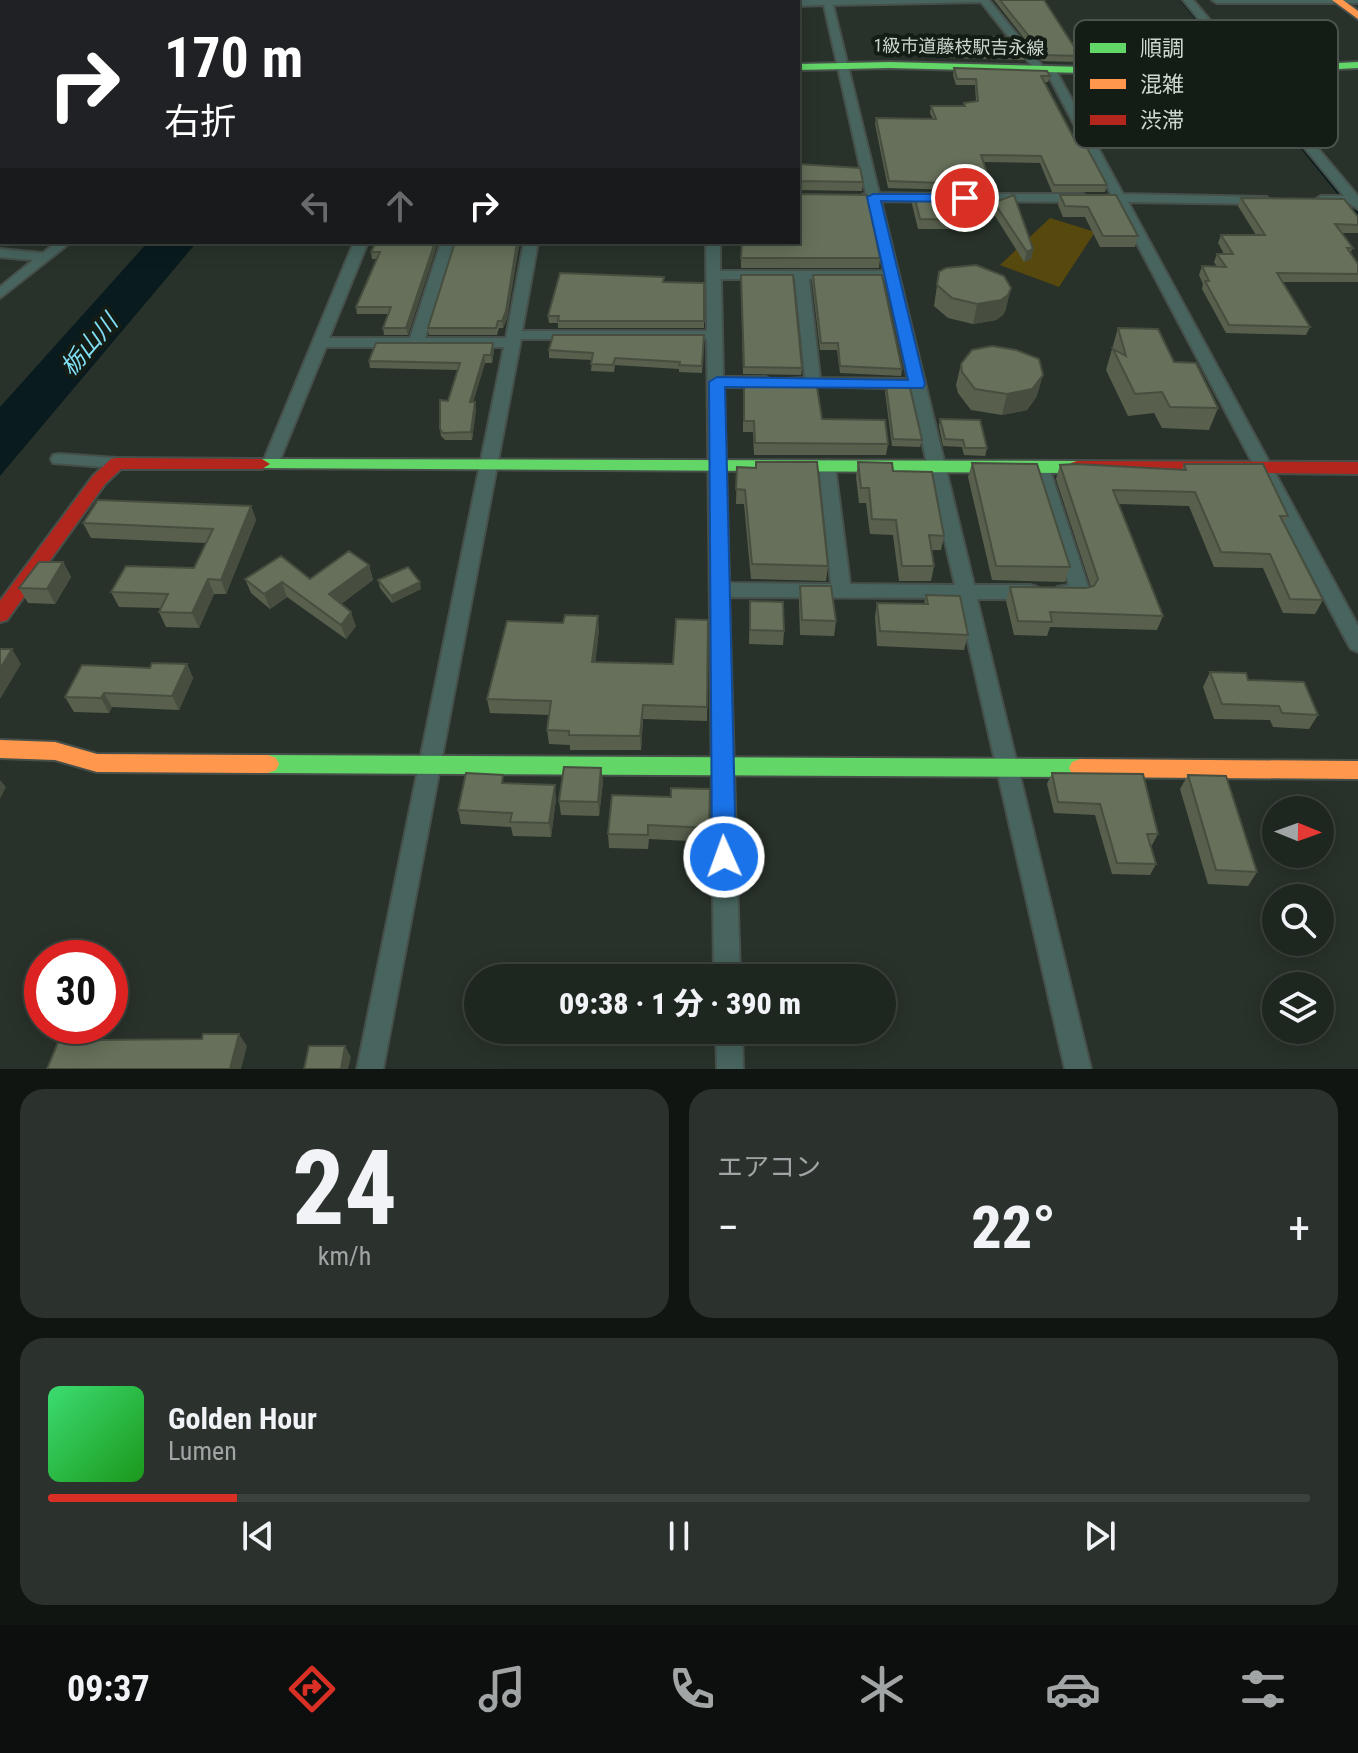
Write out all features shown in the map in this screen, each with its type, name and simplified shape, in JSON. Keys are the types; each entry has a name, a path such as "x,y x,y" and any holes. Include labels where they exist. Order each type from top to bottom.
{"street":[{"path":"800,3 981,0 1045,69 1074,121"},
{"path":"1188,0 1205,20"},
{"path":"1217,0 1358,0"},
{"path":"1337,0 1358,16"},
{"path":"828,1 1078,1069"},
{"name":"1級市道藤枝駅吉永線","path":"1338,66 1358,65"},
{"name":"1級市道藤枝駅吉永線","path":"800,67 1074,70"},
{"path":"1089,148 1358,644"},
{"path":"1312,148 1357,202"},
{"path":"843,197 950,198"},
{"path":"965,198 1276,200"},
{"path":"1307,200 1357,202"},
{"path":"0,294 61,244"},
{"path":"271,462 360,244"},
{"path":"416,342 447,244"},
{"path":"370,1069 491,463 531,244"},
{"path":"713,244 727,964"},
{"path":"0,253 45,257"},
{"path":"714,275 891,275"},
{"path":"802,275 813,382"},
{"path":"320,342 716,335"},
{"path":"717,382 917,384"},
{"path":"59,459 117,463 1358,468"},
{"path":"0,615 99,480 117,463"},
{"path":"827,466 841,591"},
{"path":"720,590 1081,592 1041,467"},
{"path":"0,749 55,751 97,763 1358,770"},
{"path":"729,1044 730,1069"}],"shaded area":[{"path":"1050,218 1095,232 1059,287 1000,265"}],"water":[{"name":"栃山川","path":"146,244 195,244 0,476 0,407"}],"building":[{"path":"1000,0 1044,0 1074,47 1074,56 1044,55"},
{"path":"1011,37 1025,55 949,53 944,38"},
{"path":"954,68 1047,71 1050,76 1041,76 1074,138 1074,148 1087,148 1107,185 1054,185 1041,156 981,155 991,185 889,181 876,118 936,119 931,106 965,106 964,103 978,101 976,79 957,79"},
{"path":"800,164 860,168 863,182 800,181"},
{"path":"800,194 867,195 880,258 741,258 742,244 800,244"},
{"path":"914,195 996,195 998,201 1014,195 1033,249 1027,252 997,207 951,207 955,220 920,219"},
{"path":"1060,195 1116,195 1138,236 1103,236 1088,207 1065,206"},
{"path":"1241,198 1344,199 1358,217 1358,225 1335,224 1353,248 1347,248 1358,264 1358,274 1277,273 1310,327 1229,325 1205,281 1209,281 1202,266 1226,267 1217,254 1233,254 1221,235 1265,235"},
{"path":"375,244 434,244 406,328 383,328 391,307 356,307 380,252 371,252"},
{"path":"454,244 517,244 506,311 496,328 428,328"},
{"path":"976,265 1004,276 1011,288 1008,295 1001,300 977,304 952,298 937,285 939,272 946,268"},
{"path":"560,273 664,277 663,282 704,283 704,321 558,321 559,316 548,316"},
{"path":"741,275 793,275 802,368 744,367"},
{"path":"813,275 882,275 902,369 840,366 838,343 821,343"},
{"path":"1118,328 1158,329 1174,362 1196,363 1218,408 1170,407 1162,392 1135,394 1113,349 1126,356"},
{"path":"553,335 704,335 702,366 615,358 613,365 591,364 593,353 549,350"},
{"path":"376,343 493,343 491,355 484,355 470,402 475,402 471,432 443,433 440,429 440,400 448,401 460,363 369,361"},
{"path":"992,346 1016,350 1039,359 1043,375 1032,389 1007,394 975,389 962,372 961,364 972,350"},
{"path":"744,379 816,381 822,419 885,420 888,444 755,443 754,421 744,421"},
{"path":"886,385 910,388 922,440 893,439"},
{"path":"940,419 980,420 987,448 965,448 963,440 945,439"},
{"path":"756,462 817,462 828,566 752,564 745,490 736,489 737,467 756,468"},
{"path":"858,462 892,463 893,471 932,472 944,536 929,535 934,566 902,566 896,520 872,519 869,488 861,488"},
{"path":"972,463 1037,464 1070,567 996,566"},
{"path":"1184,464 1263,464 1288,516 1280,516 1323,600 1290,599 1270,554 1221,552 1195,492 1113,490 1163,616 1050,612 1052,622 1018,621 1010,587 1086,588 1094,586 1098,579 1060,465 1186,470"},
{"path":"98,500 251,506 221,580 208,579 192,613 159,612 168,594 111,592 126,566 194,568 213,529 83,523"},
{"path":"349,551 369,565 329,594 351,612 341,625 282,582 264,594 245,579 281,556 310,579"},
{"path":"39,562 63,562 47,589 19,588"},
{"path":"408,567 420,582 391,596 378,580"},
{"path":"800,586 831,586 836,621 802,620"},
{"path":"926,595 960,596 968,635 880,631 877,603 928,604"},
{"path":"750,601 783,602 784,631 750,630"},
{"path":"565,615 598,616 592,662 673,664 676,619 708,620 707,707 643,705 640,736 569,735 569,731 547,730 551,701 487,699 507,621 563,623"},
{"path":"0,649 12,649 0,669"},
{"path":"152,663 187,664 172,696 104,693 101,698 65,697 82,665 150,668"},
{"path":"1210,672 1246,673 1248,680 1304,682 1318,715 1282,713 1279,706 1222,704"},
{"path":"564,767 601,768 598,802 559,801"},
{"path":"466,773 503,775 502,783 555,785 549,823 510,822 512,813 458,810"},
{"path":"1052,773 1143,774 1158,834 1147,834 1156,864 1117,863 1100,804 1058,802"},
{"path":"1188,775 1226,776 1257,872 1216,870"},
{"path":"671,788 710,789 709,828 648,825 648,835 608,834 612,795 671,797"},
{"path":"203,1034 239,1034 230,1069 47,1069 57,1044 128,1044 128,1040 202,1039"},
{"path":"309,1046 345,1046 341,1069 304,1069"}],"waterway":[{"path":"1183,1 1199,20"},
{"path":"1303,148 1324,174"},
{"path":"1323,172 1342,196"},
{"path":"1348,203 1358,215"}],"traffic: fast":[{"path":"800,67 890,65 1074,70"},
{"path":"1338,66 1358,65"},
{"path":"262,464 1077,467"},
{"path":"268,764 1080,768"}],"traffic: slow":[{"path":"1337,0 1358,16"},
{"path":"0,749 55,751 97,763 268,764"},
{"path":"1080,768 1358,770"}],"traffic: jam":[{"path":"0,615 99,480 117,463 262,464"},
{"path":"1077,467 1358,468"}],"route":[{"path":"724,857 717,382 917,384 873,197 965,198"}]}
